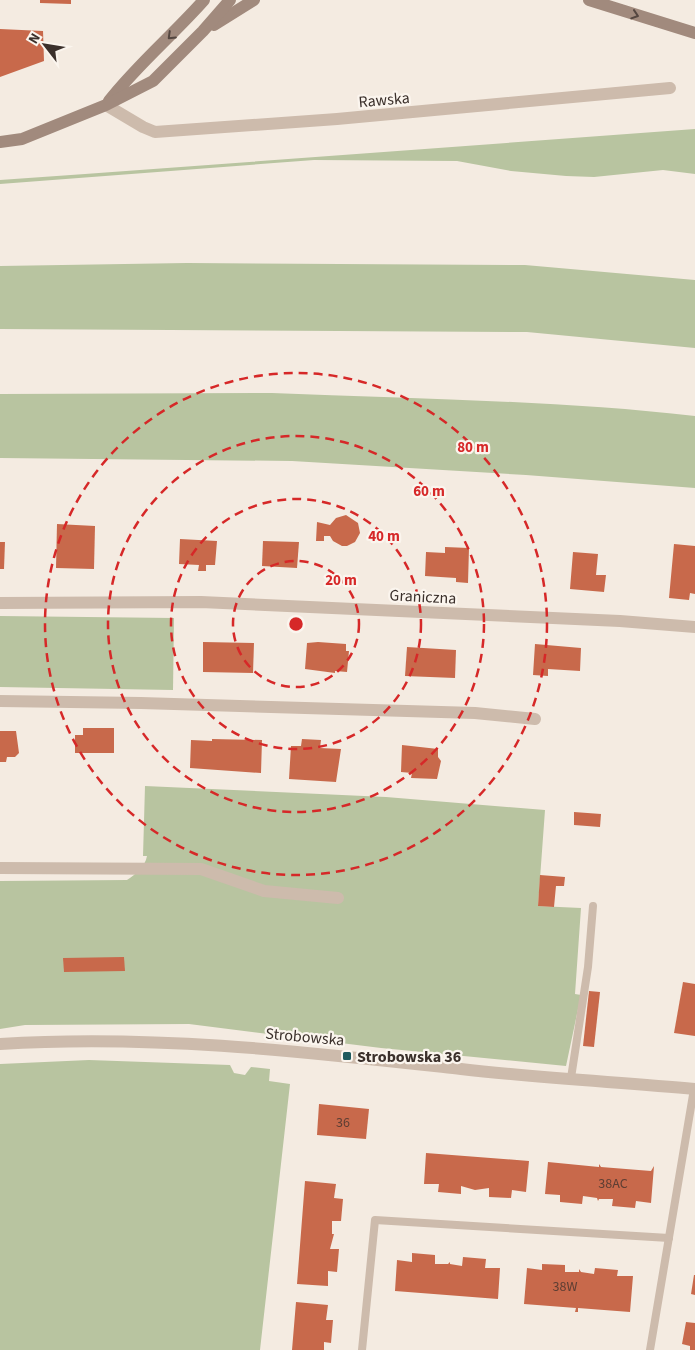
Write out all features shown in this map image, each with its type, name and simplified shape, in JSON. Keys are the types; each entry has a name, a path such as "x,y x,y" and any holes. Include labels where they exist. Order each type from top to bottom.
{"street":[{"path":"106,105 128,78 179,28 204,0"},
{"path":"0,142 22,139 106,105 153,81 203,31 230,0"},
{"path":"203,31 254,0"},
{"path":"589,0 695,33"},
{"name":"Rawska","path":"106,105 155,132 338,119 670,88"},
{"name":"Graniczna","path":"0,603 201,602 620,621 695,627"},
{"path":"0,701 141,703 465,713 535,719"},
{"path":"0,868 201,869 264,891 338,898"},
{"name":"Strobowska","path":"0,1044 116,1040 196,1043 695,1089"}],"lane":[{"path":"571,1078 588,967 593,906"},
{"path":"650,1350 695,1089"},
{"path":"362,1350 375,1220 669,1238"}],"green space":[{"path":"695,129 695,174 663,170 594,177 566,176 511,171 457,161 314,160 0,184 0,180"},
{"path":"187,263 525,265 695,280 695,348 527,332 0,329 0,266"},
{"path":"272,393 537,403 695,416 695,488 526,475 292,461 0,458 0,394"},
{"path":"0,616 174,618 173,690 0,687"},
{"path":"145,786 386,797 545,810 538,906 581,908 575,994 581,995 566,1066 381,1048 189,1024 25,1025 0,1029 0,881 127,880 142,867 147,856 143,856"},
{"path":"89,1060 230,1065 234,1073 245,1075 251,1067 270,1069 269,1081 290,1084 260,1350 0,1350 0,1064"}],"building":[{"path":"40,0 71,0 71,4 40,3"},
{"path":"0,29 43,31 44,61 0,77"},
{"path":"346,515 358,523 360,533 355,542 342,546 333,541 330,536 324,536 324,541 316,541 317,522 330,525 336,518"},
{"path":"57,524 95,526 94,569 56,568"},
{"path":"180,539 217,541 215,565 206,565 206,571 198,571 199,565 179,564"},
{"path":"263,541 299,542 297,568 262,566"},
{"path":"0,542 5,542 4,569 0,569"},
{"path":"674,544 695,546 695,594 690,593 689,600 669,598"},
{"path":"445,547 469,548 468,583 456,582 456,578 425,576 426,552 445,553"},
{"path":"573,552 598,554 596,575 606,575 604,592 570,589"},
{"path":"203,642 254,643 253,673 203,672"},
{"path":"307,643 346,644 346,651 349,651 347,672 335,671 335,673 305,669"},
{"path":"535,644 581,648 580,671 548,669 548,676 533,675"},
{"path":"407,647 456,650 455,678 405,676"},
{"path":"83,728 114,728 114,753 75,753 75,735 83,735"},
{"path":"0,731 16,731 19,753 15,757 7,757 6,762 0,762"},
{"path":"212,739 262,740 261,773 190,768 191,740 212,741"},
{"path":"302,739 321,740 320,748 341,749 336,782 289,779 291,746 301,746"},
{"path":"402,745 438,749 438,757 441,761 437,779 411,778 412,773 401,772"},
{"path":"574,812 601,814 600,827 574,825"},
{"path":"540,875 565,877 564,886 556,886 554,907 538,906"},
{"path":"124,957 125,971 64,972 63,958"},
{"path":"683,982 695,984 695,1036 674,1033"},
{"path":"589,991 600,992 594,1047 583,1046"},
{"path":"319,1104 369,1109 366,1139 317,1135"},
{"path":"426,1153 529,1161 526,1192 512,1190 511,1198 489,1197 489,1188 475,1190 461,1186 461,1194 438,1192 439,1184 424,1184"},
{"path":"548,1162 599,1167 599,1164 601,1167 651,1171 654,1166 651,1203 636,1201 635,1208 612,1206 613,1199 599,1199 598,1201 597,1198 583,1196 582,1204 560,1202 560,1195 545,1194"},
{"path":"305,1181 336,1184 334,1198 343,1199 341,1221 332,1221 332,1234 334,1234 330,1249 339,1249 337,1272 328,1271 328,1286 297,1284"},
{"path":"412,1253 435,1255 435,1264 448,1264 450,1262 450,1264 462,1266 463,1257 486,1259 485,1268 500,1268 498,1299 395,1291 397,1260 412,1262"},
{"path":"542,1264 565,1265 565,1272 579,1272 579,1269 581,1272 594,1274 595,1268 618,1270 617,1276 633,1276 630,1312 578,1308 578,1312 575,1312 576,1308 524,1304 527,1268 542,1270"},
{"path":"695,1275 695,1295 691,1294"},
{"path":"296,1302 328,1305 326,1320 333,1320 331,1343 324,1342 324,1350 292,1350"},
{"path":"686,1322 695,1323 695,1350 690,1350 690,1346 682,1344"}],"place":[{"name":"Strobowska 36","path":"347,1056"}]}
